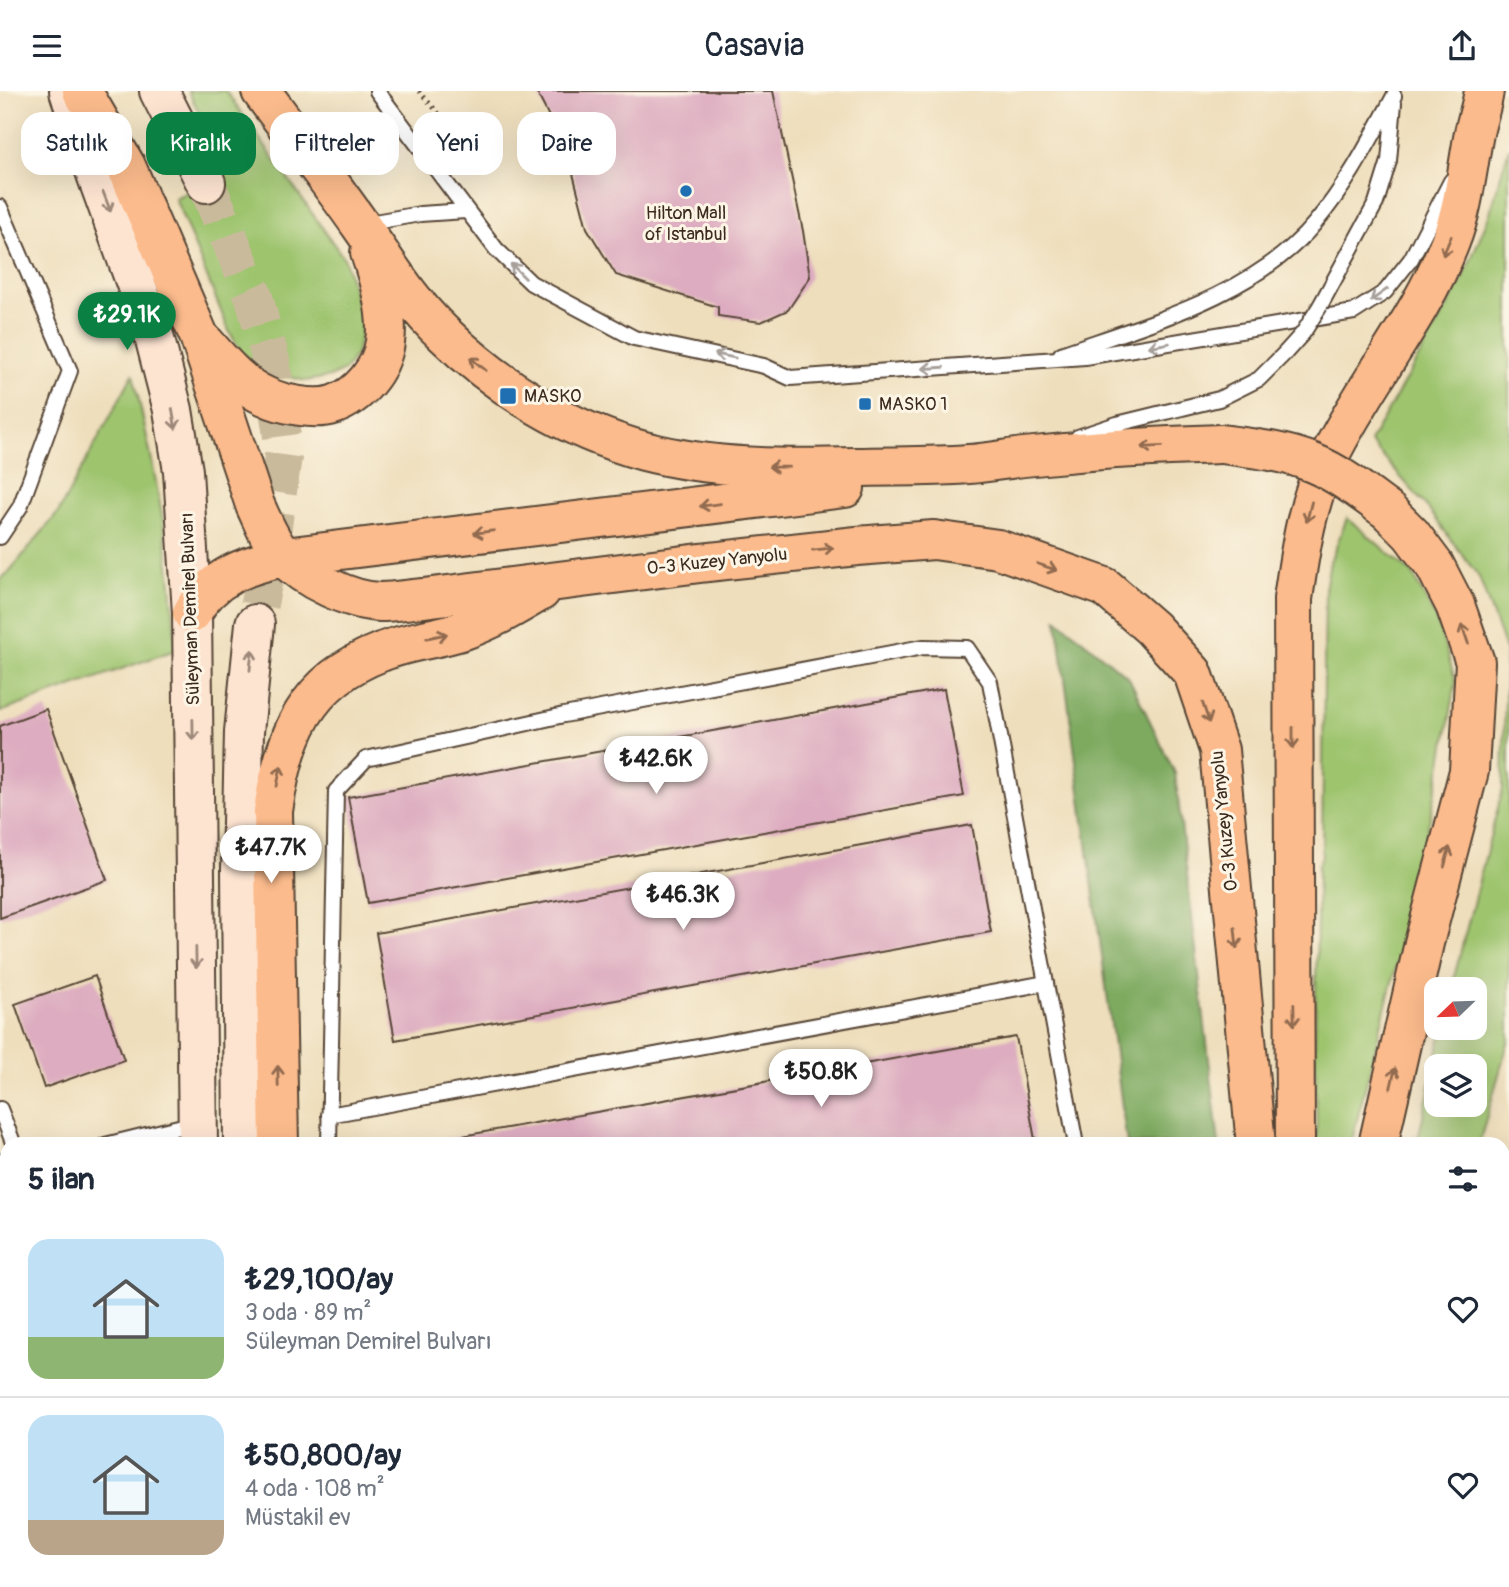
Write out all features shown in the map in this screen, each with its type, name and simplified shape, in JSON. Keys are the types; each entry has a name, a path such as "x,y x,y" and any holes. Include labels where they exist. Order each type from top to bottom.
{"main road":[{"name":"Süleyman Demirel Bulvarı","path":"69,91 152,328 173,410 185,497 192,613 199,1133"},
{"path":"82,91 126,166 199,336 255,505 284,557"},
{"path":"159,91 206,183"},
{"path":"261,91 408,294 441,332 478,365 518,394 573,425 645,451 702,462 748,467 971,464"},
{"path":"1295,1137 1293,599 1301,545 1311,501 1328,457 1420,303 1451,241 1484,91"},
{"path":"199,336 230,371 264,396 295,406 331,406 355,394 367,382 381,360 386,341 374,266 360,225"},
{"path":"192,613 201,596 229,575 260,562 284,557 882,484 971,464 1023,457 1221,444 1267,450 1313,463 1355,486 1388,511 1411,534 1435,566 1455,605 1475,662 1469,771 1424,943 1380,1137"},
{"name":"O-3 Kuzey Yanyolu","path":"284,557 316,580 344,595 378,602 472,593 561,579 934,540 998,549 1105,587 1152,628 1193,673 1219,750 1255,1137"},
{"path":"279,1137 273,811 279,772 289,739 311,701 335,677 356,663 382,652 463,631 503,614 561,579"},
{"path":"243,1137 241,869 244,732 255,624"}],"lane":[{"path":"377,91 496,249 531,283 634,338 764,366 790,378 1084,357 1354,312 1385,292 1411,259 1474,132"},
{"path":"1044,360 1221,294 1278,259 1314,225 1353,172 1395,93"},
{"path":"1023,457 1042,448 1117,424 1219,399 1259,379 1303,333 1376,203 1389,160 1395,93"},
{"path":"0,207 70,371 20,507 0,537"},
{"path":"360,225 419,214 466,211"},
{"path":"329,1137 336,791 366,759 564,715 923,647 967,648 990,682 1075,1137"},
{"path":"329,1115 1046,983"},
{"path":"0,1109 10,1137"},
{"path":"168,1137 199,1133"}],"path":[{"path":"419,91 437,112"}],"green space":[{"path":"188,91 226,91 241,112 199,112"},
{"path":"256,134 270,153 270,175 285,175 345,260 363,325 356,354 345,370 330,377 305,381 265,370 242,353 229,331 175,198 221,175 256,175"},
{"path":"1509,147 1509,1039 1487,1116 1487,1054 1437,1054 1440,1040 1488,1039 1488,977 1454,977 1503,788 1506,652 1479,577 1426,506 1370,442 1460,285 1489,216"},
{"path":"133,374 166,545 175,650 0,712 0,579 58,513"},
{"path":"1347,518 1412,573 1437,621 1456,682 1412,902 1353,1137 1317,1137 1315,1042 1318,865 1322,856 1325,589 1330,562"},
{"path":"1057,619 1129,678 1175,773 1218,1137 1126,1137"},
{"path":"1424,1113 1424,1117 1487,1117 1481,1137 1419,1137"}],"building":[{"name":"Hilton Mall of Istanbul","path":"536,91 773,91 803,231 810,277 788,310 761,322 718,316 718,307 616,275 587,228 573,175 616,175 616,112 547,112"},
{"path":"944,689 964,796 368,903 348,797"},
{"path":"46,709 107,880 0,918 0,726"},
{"path":"972,825 991,932 395,1040 376,933"},
{"path":"95,976 124,1060 44,1088 15,1004"},
{"path":"1016,1037 1035,1137 457,1137"}],"tunnel":[{"path":"206,183 254,297 271,361 284,450 269,553 255,624"}],"place":[{"name":"Hilton Mall of Istanbul","path":"686,191"},
{"name":"MASKO","path":"508,396"},
{"name":"MASKO 1","path":"865,404"}]}
